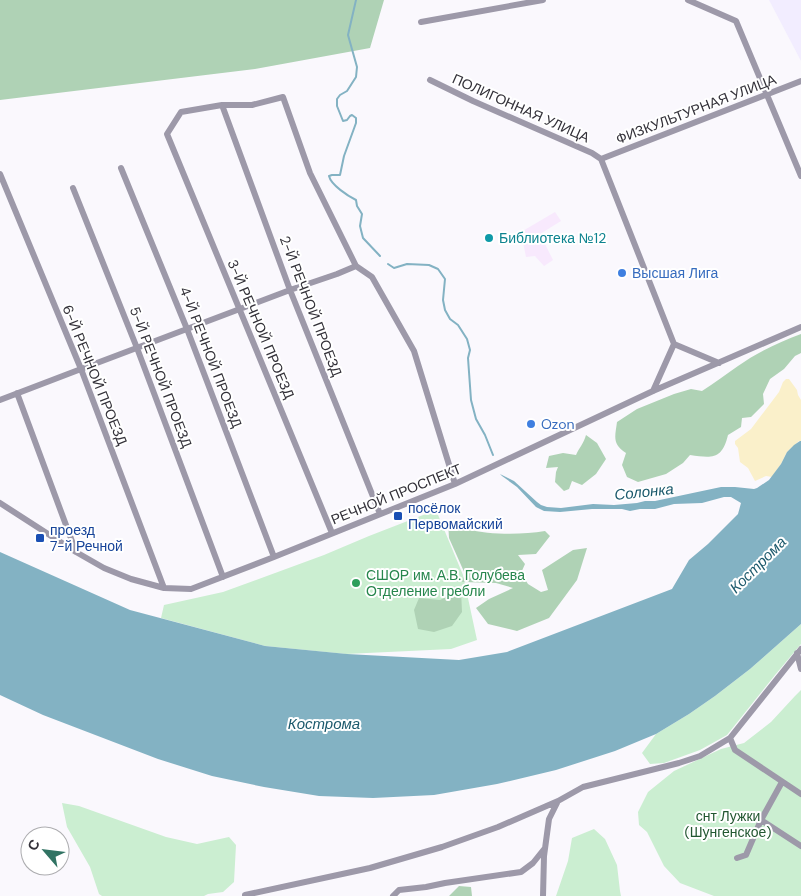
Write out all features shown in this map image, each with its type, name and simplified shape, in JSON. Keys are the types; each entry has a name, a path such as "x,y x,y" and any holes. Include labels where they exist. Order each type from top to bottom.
{"street":[{"path":"421,22 543,0"},
{"path":"688,0 736,21 801,176"},
{"name":"ПОЛИГОННАЯ УЛИЦА","path":"430,80 592,153 601,159"},
{"name":"ФИЗКУЛЬТУРНАЯ УЛИЦА","path":"601,159 801,81"},
{"path":"222,105 252,105 283,97 310,173 356,266 372,277 414,351 455,484"},
{"name":"3-Й РЕЧНОЙ ПРОЕЗД","path":"222,105 181,112 167,134 332,533"},
{"name":"2-Й РЕЧНОЙ ПРОЕЗД","path":"222,105 290,290 380,514"},
{"path":"601,159 674,344 719,363"},
{"name":"4-Й РЕЧНОЙ ПРОЕЗД","path":"121,168 187,329 274,557"},
{"name":"6-Й РЕЧНОЙ ПРОЕЗД","path":"0,174 80,369 164,588"},
{"name":"5-Й РЕЧНОЙ ПРОЕЗД","path":"73,188 137,348 223,577"},
{"path":"0,399 356,266"},
{"name":"РЕЧНОЙ ПРОСПЕКТ","path":"0,503 104,568 131,579 164,588 191,589 455,484 653,391 801,327"},
{"path":"653,391 674,344"},
{"path":"17,393 76,552"},
{"path":"799,651 801,669"},
{"path":"245,895 370,868 433,849 498,827 558,801 583,787 700,756 730,738 799,651"},
{"path":"730,738 735,750 801,794"},
{"path":"737,858 746,855 782,782"},
{"path":"543,896 549,819 558,801"},
{"path":"762,820 801,846"},
{"path":"393,896 399,890 522,872 533,863 546,847"}],"shaded area":[{"path":"769,0 801,0 801,61"},
{"path":"555,212 561,221 540,234 553,260 544,266 535,256 526,257 521,232"}],"green space":[{"path":"0,0 384,0 370,48 255,69 0,100"},
{"path":"801,334 801,353 795,356 784,369 770,379 763,394 764,404 751,417 742,418 741,427 728,435 723,449 719,453 710,457 690,455 683,463 666,474 638,482 627,477 622,465 626,453 616,443 617,422 637,409 674,394 691,389 702,391 752,357 776,344"},
{"path":"586,435 597,443 606,459 596,474 582,485 572,481 569,489 564,491 555,482 558,467 546,468 549,456 563,453 576,455"},
{"name":"СШОР им. А.В. Голубева Отделение гребли","path":"436,510 463,575 477,640 451,649 346,654 265,646 161,618 164,605 223,592 324,555"},
{"path":"448,522 462,528 495,533 516,534 545,531 550,536 536,554 518,555 525,564 521,573 528,584 541,592 548,590 542,570 573,550 587,548 577,580 549,618 517,631 488,624 476,608 489,599 513,588 496,583 462,582 465,574 449,538"},
{"path":"461,590 462,612 452,626 434,632 418,629 414,610 419,598 440,600"},
{"path":"801,624 801,644 727,735 700,750 664,763 650,764 642,753 656,734 715,696 750,669"},
{"name":"снт Лужки (Шунгенское)","path":"801,690 801,896 714,896 680,883 664,866 647,832 639,825 638,812 648,792 674,771 721,749 744,743 771,722"},
{"path":"62,803 79,806 166,837 197,844 229,837 236,845 234,882 223,892 204,896 102,896 99,894 90,867 70,832 70,826 67,826"},
{"path":"594,829 605,839 617,865 621,896 556,896 568,861 572,838"},
{"path":"459,886 471,887 472,896 449,896"}],"sand":[{"path":"786,379 789,379 797,390 801,400 801,441 787,452 772,477 766,476 755,481 748,468 740,462 735,441 751,429 779,392"}],"water":[{"name":"Кострома","path":"800,441 801,624 750,669 715,696 656,734 615,751 556,770 497,784 434,795 373,798 319,796 212,776 158,759 43,715 0,695 0,552 130,610 265,646 347,654 459,660 507,652 672,589 689,560 738,514 741,503 731,497 724,497 702,503 674,504 655,509 630,511 622,509 592,509 560,512 544,511 536,507 517,487 500,474 514,481 537,502 547,507 561,508 593,504 637,503 721,487 757,488 769,480 787,452"}],"waterway":[{"name":"Солонка","path":"356,0 348,35 357,67 356,77 347,91 337,99 337,106 343,121 352,115 356,118 356,123 344,156 340,175 329,176 336,186 356,200 362,214 360,226 363,238 380,256"},
{"name":"Солонка","path":"388,264 394,268 407,264 429,265 438,269 445,279 443,300 445,310 467,339 470,350 468,358 471,400 476,419 493,455"}],"place":[{"name":"Библиотека №12","path":"489,238"},
{"name":"Высшая Лига","path":"622,273"},
{"name":"Ozon","path":"531,424"},
{"name":"посёлок Первомайский","path":"398,516"},
{"name":"проезд 7-й Речной","path":"40,538"},
{"name":"СШОР им. А.В. Голубева Отделение гребли","path":"356,583"}]}
